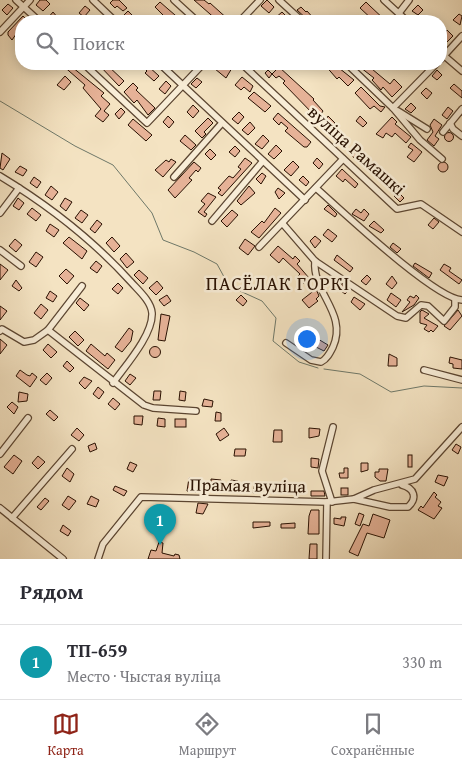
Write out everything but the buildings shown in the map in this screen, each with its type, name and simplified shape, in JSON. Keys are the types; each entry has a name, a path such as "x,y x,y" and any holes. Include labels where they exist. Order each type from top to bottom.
{"street":[{"path":"16,0 32,15"},
{"path":"16,15 30,0"},
{"path":"93,0 109,15"},
{"path":"174,0 190,15"},
{"path":"246,15 260,0"},
{"path":"279,0 295,15"},
{"path":"384,0 399,13 410,0"},
{"path":"0,32 15,16"},
{"path":"447,51 462,36"},
{"path":"447,60 462,71"},
{"path":"90,70 147,123 197,70"},
{"path":"166,70 305,200"},
{"name":"вуліца Рамашкі","path":"248,70 397,209 421,204 462,232"},
{"path":"353,70 394,108 420,140 442,159"},
{"path":"394,108 430,70"},
{"path":"394,108 426,129"},
{"path":"443,132 462,109"},
{"path":"174,177 222,123"},
{"path":"450,123 453,129 462,136"},
{"path":"259,247 343,159"},
{"path":"212,221 263,161"},
{"path":"0,176 85,236 114,262 150,305 151,320 141,343 113,383"},
{"path":"0,212 19,188"},
{"path":"283,224 315,260 397,316 406,318 421,305 428,306 444,321 459,300 401,262 316,188"},
{"path":"0,250 21,266"},
{"path":"286,343 311,360 321,362 326,359 334,343 338,326 315,273 315,260"},
{"path":"1,329 24,342 34,340 48,330 82,286"},
{"path":"48,330 113,383 144,405 153,408 196,411"},
{"path":"424,370 462,380"},
{"path":"0,454 28,418"},
{"path":"326,559 330,502 322,471 333,427"},
{"name":"Прамая вуліца","path":"98,559 103,544 141,497 330,502 354,499 374,490 417,478 462,427"},
{"path":"12,518 72,449"},
{"name":"Прамая вуліца","path":"354,499 390,506 408,507 413,501 414,494 408,487 399,484"},
{"path":"0,508 63,559"}],"waterway":[{"path":"0,101 75,146 113,165 152,213 163,240 194,252 217,264 229,286 262,301 276,318 273,341 299,362 318,368"},
{"path":"324,369 360,374 391,392 424,386 462,388"}],"place":[{"name":"ТП-659","path":"160,545"}],"district":[{"name":"ПАСЁЛАК ГОРКІ","path":"278,283"}]}
